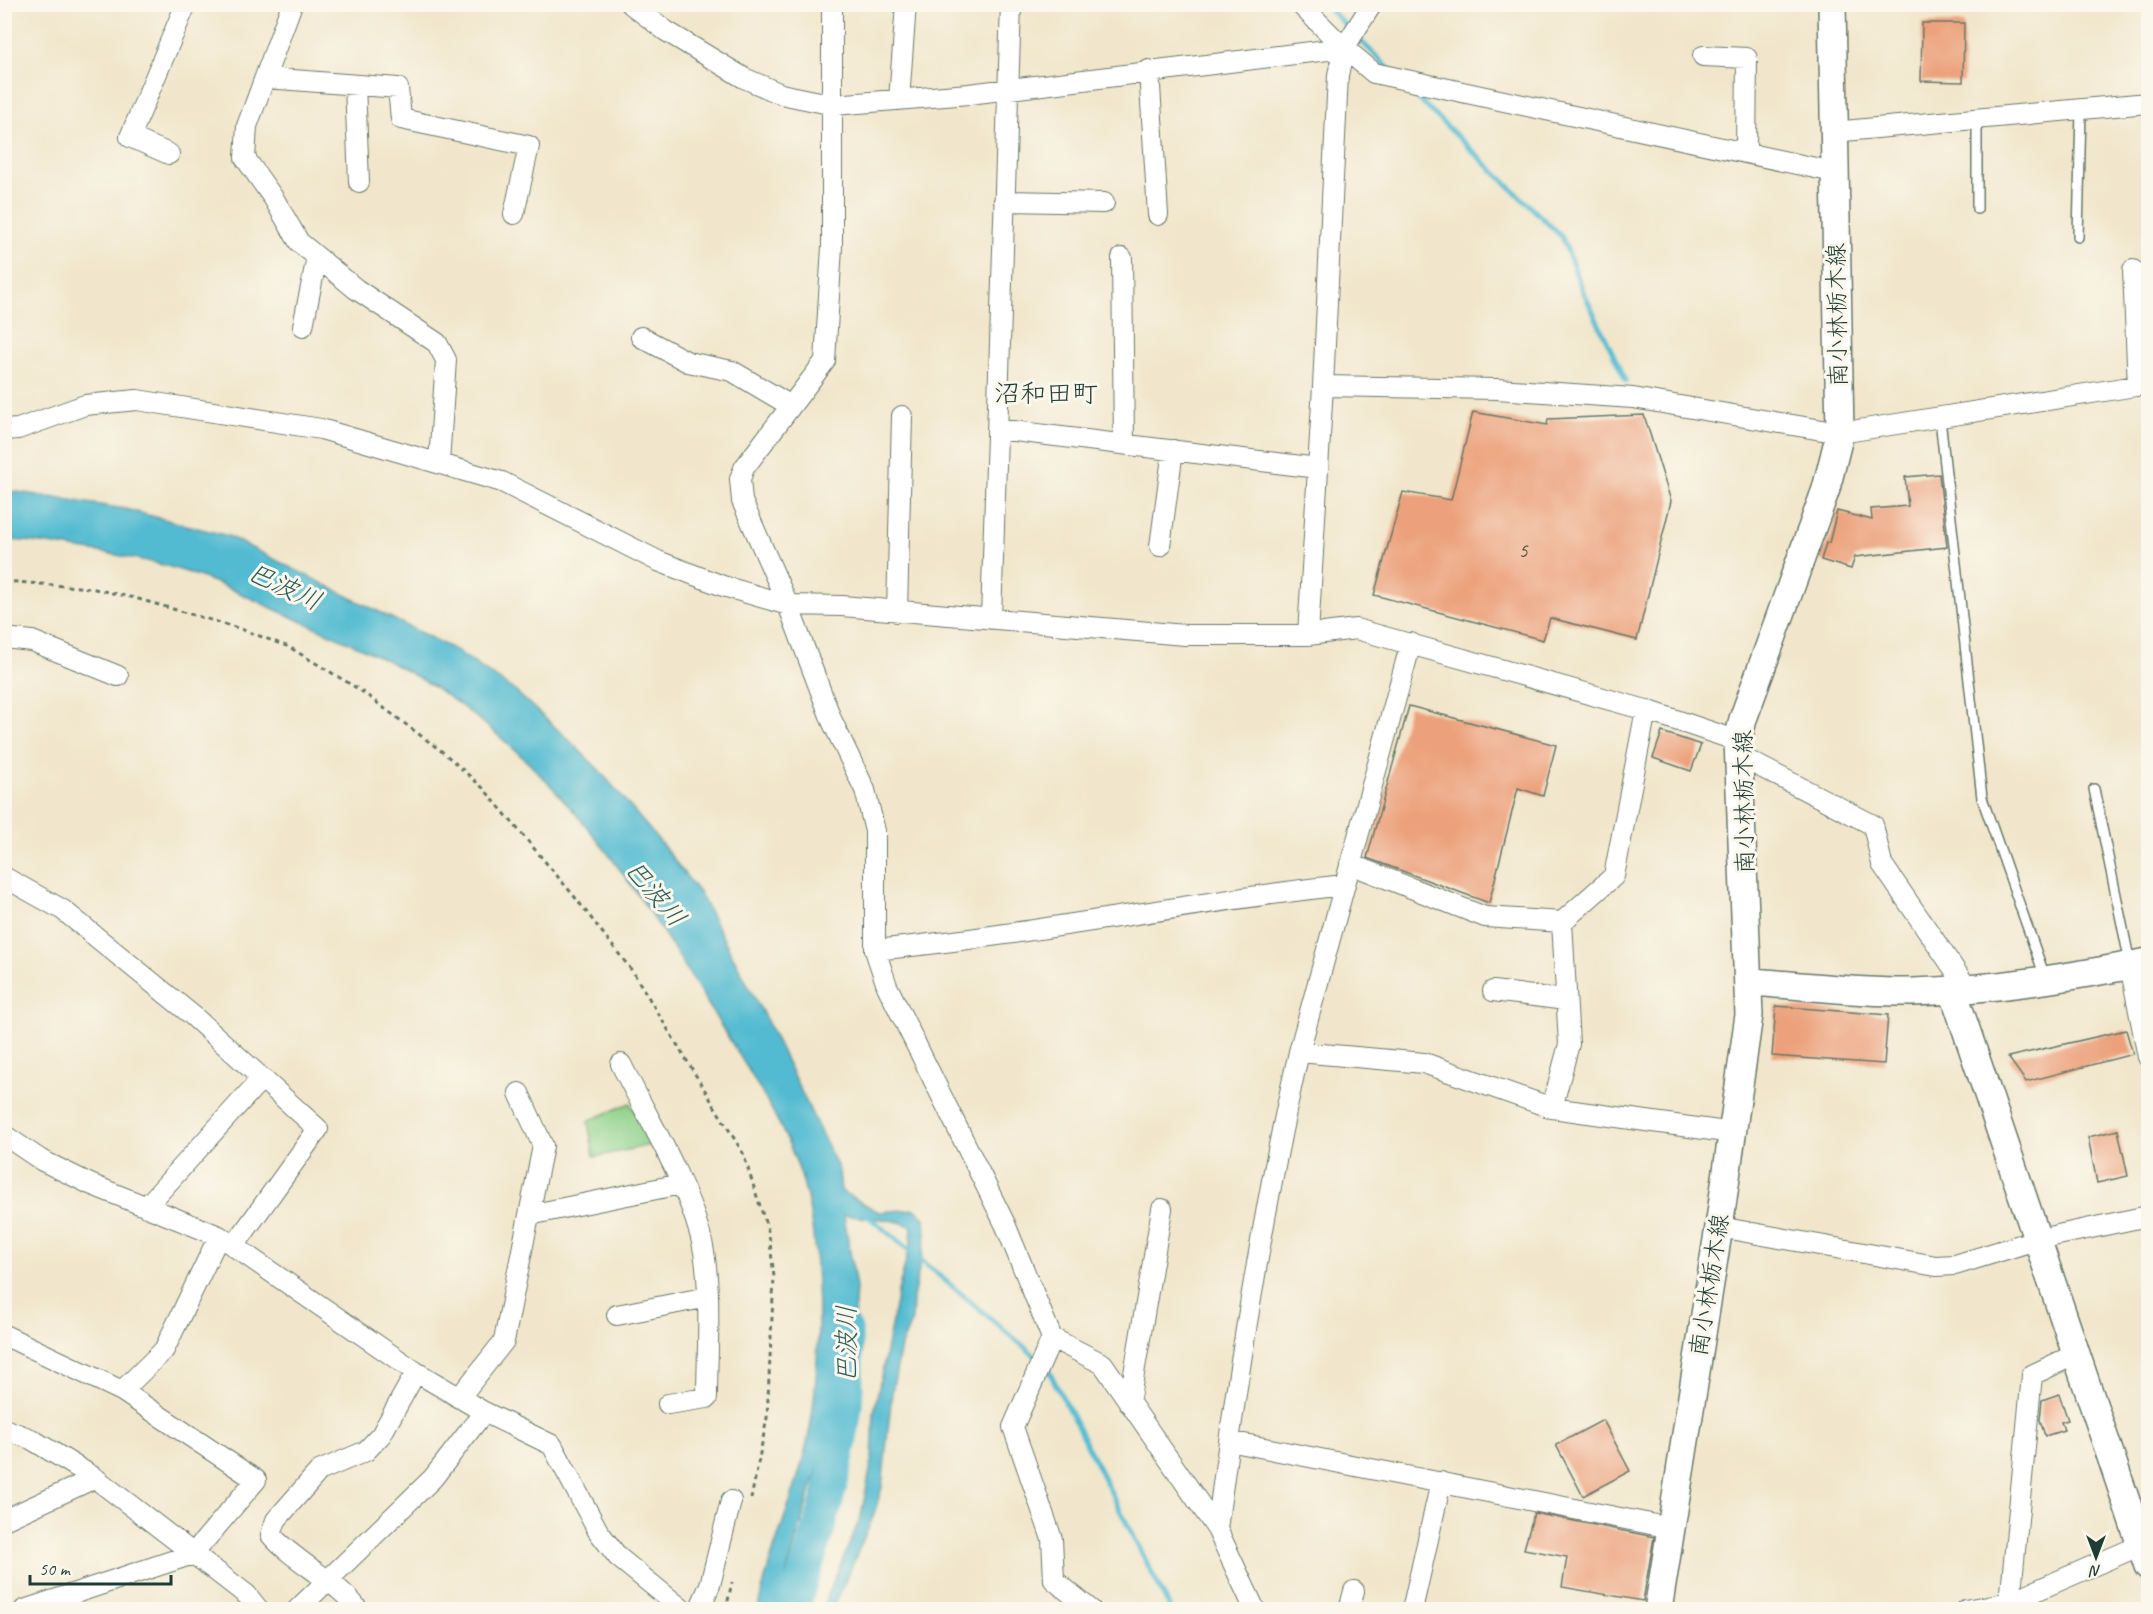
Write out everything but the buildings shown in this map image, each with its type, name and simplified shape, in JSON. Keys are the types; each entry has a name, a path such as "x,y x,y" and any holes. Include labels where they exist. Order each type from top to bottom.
{"main road":[{"name":"南小林栃木線","path":"1658,1610 1719,1227 1746,1040 1749,982 1739,753 1743,719 1826,489 1839,433 1832,4"},
{"path":"1749,982 1910,992 1953,991 2045,980 2139,964"},
{"path":"1953,991 2039,1239 2076,1354 2146,1551"}],"street":[{"path":"169,154 130,137 186,4"},
{"path":"292,4 247,126 245,158 274,199 299,242 356,289 437,343 446,360 439,462"},
{"path":"631,4 666,31 744,78 781,94 834,105 1007,89 1344,48"},
{"path":"832,4 834,105 832,247 825,361 744,468 740,479 742,501 788,605 832,721 865,790 875,831 875,950 887,986 1005,1224 1052,1338 1102,1364 1217,1529 1255,1610"},
{"path":"898,100 906,4"},
{"path":"991,620 1011,4"},
{"path":"1300,4 1344,48 1374,73 1834,172"},
{"path":"1308,635 1338,75 1344,48 1372,4"},
{"path":"1703,56 1747,58 1746,153"},
{"path":"1149,70 1158,215"},
{"path":"266,78 398,88 401,119 529,146 514,214"},
{"path":"355,85 359,182"},
{"path":"1833,132 2148,103"},
{"path":"1004,201 1104,203"},
{"path":"303,326 317,257"},
{"path":"1122,258 1124,444"},
{"path":"1323,386 1497,389 1633,398 1839,433 1940,419 2143,385 2133,270"},
{"path":"641,337 688,362 732,371 791,406"},
{"path":"4,430 18,429 85,405 137,400 321,429 502,482 658,561 723,586 788,605 842,606 1185,635 1308,635 1356,629 1411,642 1646,710 1739,753 1753,763 1873,825 1882,864 1963,982 1953,991"},
{"path":"897,612 902,417"},
{"path":"997,429 1318,468"},
{"path":"1160,546 1173,450"},
{"path":"4,638 32,641 117,676"},
{"path":"1217,1529 1245,1330 1284,1115 1299,1052 1411,642"},
{"path":"1350,864 1485,917 1562,922 1614,876 1646,710"},
{"path":"4,877 63,910 192,1015 318,1128 227,1241 164,1350 122,1391"},
{"path":"875,950 940,944 1271,893 1344,885"},
{"path":"1552,1108 1569,1044 1562,922"},
{"path":"2139,964 2148,1057"},
{"path":"1493,991 1566,1000"},
{"path":"1299,1052 1424,1064 1552,1108 1733,1132"},
{"path":"621,1064 681,1184 701,1235 708,1297 707,1398 668,1404"},
{"path":"146,1207 262,1078"},
{"path":"459,1398 504,1341 543,1146 519,1093"},
{"path":"4,1135 41,1160 90,1184 227,1241 416,1372 484,1412 552,1444 598,1531 618,1557 683,1610"},
{"path":"529,1215 681,1184"},
{"path":"1129,1403 1162,1209"},
{"path":"1719,1227 1936,1266 1955,1264 2039,1239 2148,1216"},
{"path":"617,1315 708,1297"},
{"path":"4,1335 122,1391 256,1480 193,1554 24,1610"},
{"path":"1052,1338 1013,1427 1052,1539 1054,1580 1091,1610"},
{"path":"2011,1606 2032,1375 2076,1354"},
{"path":"358,1610 328,1582 283,1549 271,1535 276,1520 319,1471 366,1451 381,1435 416,1372"},
{"path":"297,1610 433,1478 484,1412"},
{"path":"4,1429 31,1439 95,1478 247,1595 259,1610"},
{"path":"1229,1441 1671,1528"},
{"path":"4,1520 95,1478"},
{"path":"1412,1610 1441,1482"},
{"path":"699,1610 740,1505"},
{"path":"1965,1610 2011,1606 2146,1551"}],"lane":[{"path":"2078,237 2081,110"},
{"path":"1977,118 1977,209"},
{"path":"1940,419 1982,798 2045,980"},
{"path":"2094,789 2139,964"}],"path":[{"path":"4,581 90,588 135,598 238,628 298,653 360,690 444,753 484,789 574,896 633,972 743,1153 769,1234 774,1277 767,1418 740,1505"},
{"path":"726,1610 734,1576"}],"green space":[{"path":"630,1103 655,1144 594,1157 588,1121"}],"water":[{"path":"5,490 125,509 228,536 455,650 515,691 566,737 600,771 661,843 700,894 769,1025 839,1170 841,1191 879,1212 915,1209 925,1218 926,1236 913,1298 912,1320 901,1346 892,1392 882,1487 873,1517 833,1609 822,1609 861,1516 872,1460 874,1412 898,1291 911,1242 912,1227 888,1220 844,1215 856,1288 852,1348 838,1414 809,1495 787,1572 782,1609 758,1609 767,1570 804,1456 814,1398 818,1303 810,1213 796,1161 772,1110 686,968 626,877 558,793 520,754 479,719 434,687 356,646 190,573 113,554 39,542 5,540"}],"waterway":[{"path":"1325,4 1350,30"},
{"path":"1356,36 1390,70"},
{"path":"1405,86 1562,237 1583,291 1626,381"},
{"path":"867,1215 1039,1359"},
{"name":"巴波川","path":"792,1610 817,1534 837,1457 846,1405 846,1331"},
{"path":"1046,1365 1171,1610"}],"district":[{"name":"沼和田町","path":"1046,393"}]}
